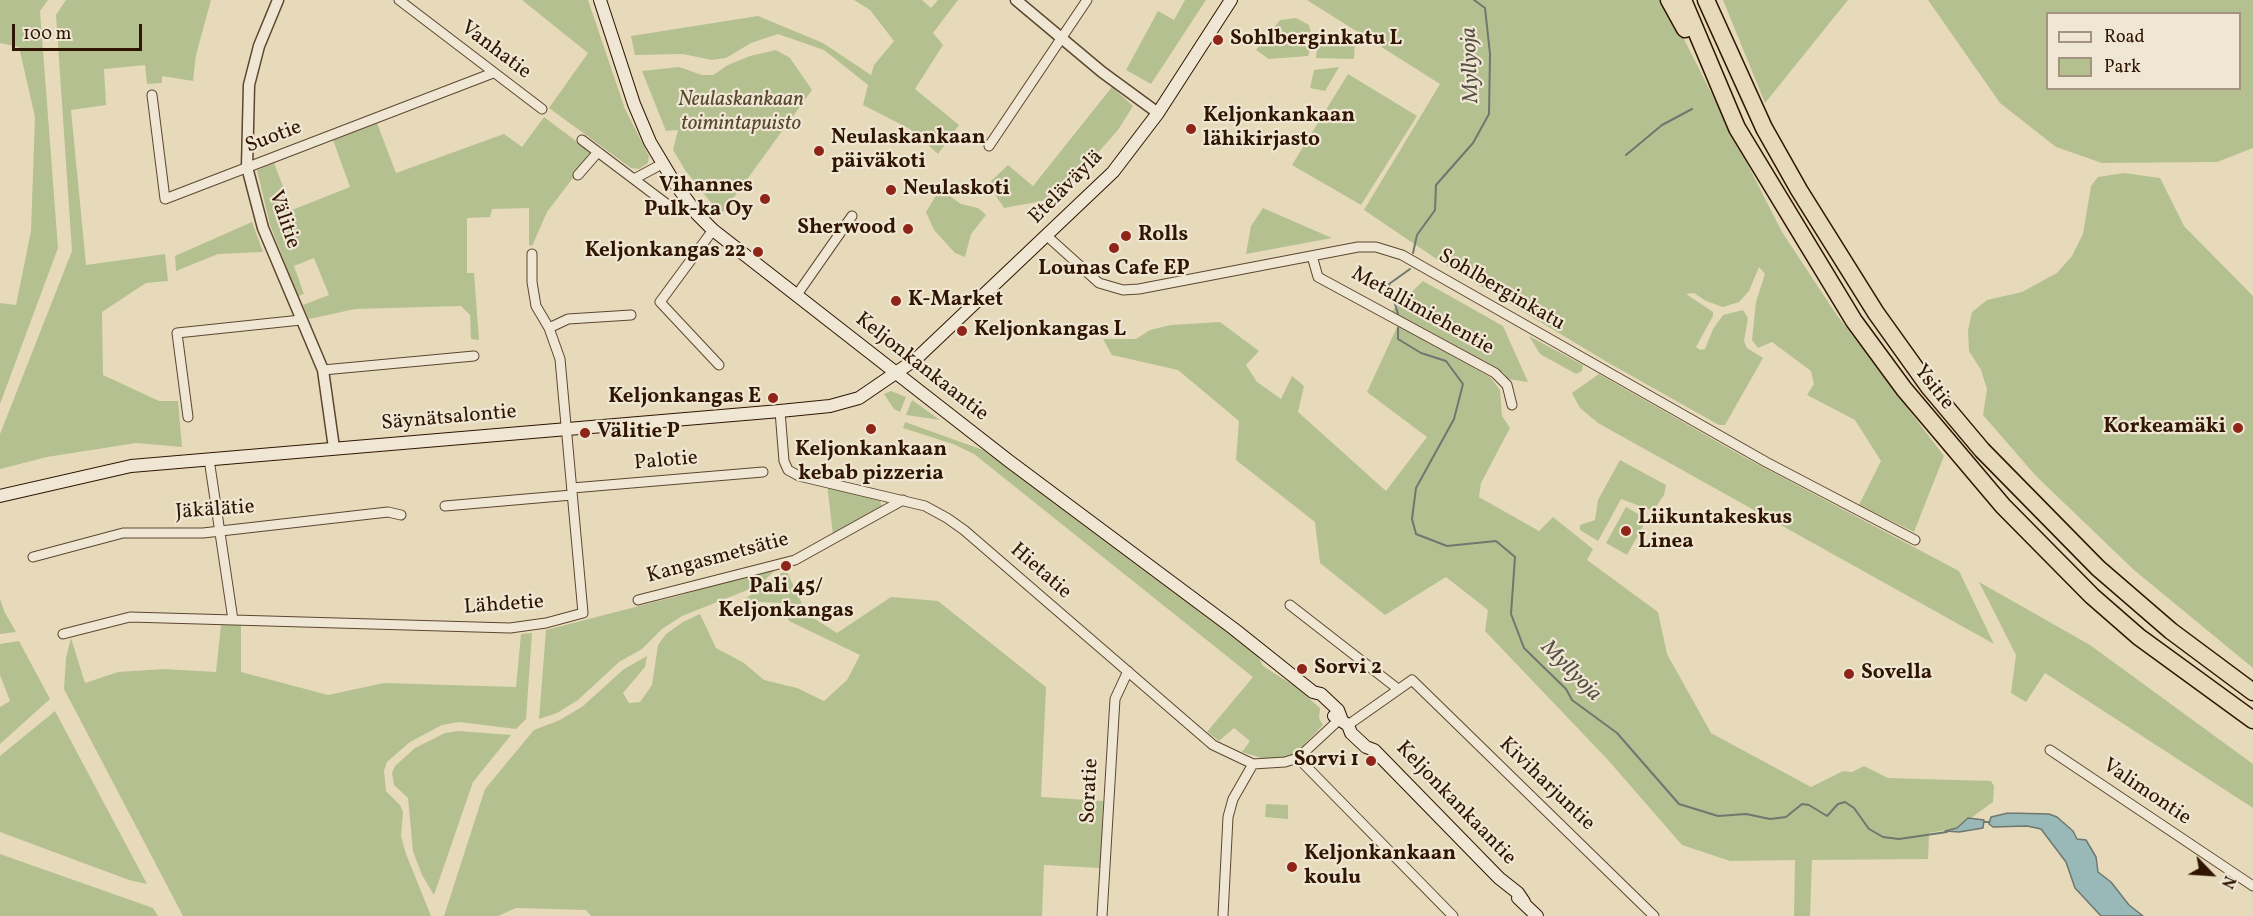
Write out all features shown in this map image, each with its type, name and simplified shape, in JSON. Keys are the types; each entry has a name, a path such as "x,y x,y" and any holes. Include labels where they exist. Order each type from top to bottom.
{"highway":[{"path":"1669,0 1737,128"},
{"name":"Ysitie","path":"1683,0 1737,128 1854,321 1911,398 2003,506 2092,596 2139,637 2253,720"},
{"name":"Ysitie","path":"1706,0 1764,128 1799,190 1876,313 1929,387 1998,467 2098,568 2171,631 2253,692"}],"main road":[{"name":"Keljonkankaantie","path":"600,0 634,104 662,164 697,214 713,230 796,296 1234,629 1313,692 1316,700 1333,715 1363,733 1371,742 1374,750 1508,886 1514,896 1524,902 1537,916"},
{"name":"Eteläväylä","path":"897,373 1047,236 1113,172 1158,113 1231,0"},
{"name":"Säynätsalontie","path":"0,496 131,466 780,411 848,402 897,373"}],"street":[{"name":"Välitie","path":"278,0 259,46 249,85 247,167 263,228 323,370 334,448"},
{"name":"Vanhatie","path":"399,0 542,109"},
{"path":"1016,0 1062,40 1158,113"},
{"path":"990,146 1062,40 1086,0"},
{"name":"Suotie","path":"152,95 165,199 493,73"},
{"path":"582,140 676,211"},
{"path":"578,175 598,152"},
{"path":"634,179 662,164"},
{"path":"796,296 852,216"},
{"path":"713,230 660,302 719,365"},
{"name":"Sohlberginkatu","path":"1047,236 1099,283 1124,290 1358,246 1376,247 1402,255 1766,462 1915,540"},
{"name":"Lähdetie","path":"63,634 130,617 510,628 546,623 584,613 560,359 549,328 536,306 532,282 532,254"},
{"name":"Metallimiehentie","path":"1312,256 1318,277 1493,372 1507,385 1512,405"},
{"path":"549,328 568,320 631,315"},
{"path":"188,417 177,333 301,320"},
{"path":"323,370 474,356"},
{"name":"Hietatie","path":"780,411 784,461 788,470 799,476 925,506 964,530 1213,745 1253,764"},
{"path":"209,459 233,620"},
{"name":"Palotie","path":"445,506 763,472"},
{"name":"Kangasmetsätie","path":"638,600 795,560 903,500"},
{"name":"Jäkälätie","path":"33,557 123,533 203,533 388,512 401,515"},
{"path":"1223,916 1228,817 1233,799 1253,764 1268,765 1298,758 1345,721 1398,689 1290,604"},
{"name":"Soratie","path":"1102,916 1115,699 1128,671"},
{"name":"Kiviharjuntie","path":"1398,689 1412,680 1654,916"},
{"name":"Valimontie","path":"2050,750 2253,885"},
{"path":"1298,758 1453,916"}],"green space":[{"path":"0,0 48,0 40,11 58,248 0,404 0,303 16,305 31,231 35,117 19,47 0,43"},
{"path":"66,0 211,0 196,55 193,81 162,76 162,83 147,84 145,65 104,69 106,105 71,110 86,265 165,254 168,281 146,283 102,312 103,375 159,401 178,401 182,447 136,443 47,457 0,469 0,434 72,251 56,15"},
{"path":"522,0 588,0 625,109 649,156 648,163 639,169 631,168 549,108 588,53"},
{"path":"854,0 922,0 931,8 938,0 958,0 933,33 943,45 915,89 959,125 938,154 910,129 863,105 868,85 824,50 778,34 751,43 726,58 712,60 683,54 635,55 631,36 758,16 823,43 871,75 874,65 894,41 870,10"},
{"path":"1185,0 1206,0 1151,84 1126,70 1158,11 1174,20"},
{"path":"1307,0 1664,0 1782,232 1836,314 1944,456 1914,532 1859,505 1881,461 1855,420 1807,395 1814,384 1811,371 1772,342 1758,348 1752,340 1756,302 1765,274 1759,267 1749,291 1739,302 1723,307 1706,301 1694,293 1686,294 1713,312 1696,347 1700,350 1705,349 1713,329 1723,315 1743,310 1748,318 1744,341 1747,348 1763,358 1725,425 1719,425 1607,362 1444,264 1364,210 1440,84"},
{"path":"1723,0 1848,0 1765,103"},
{"path":"1928,0 2253,0 2253,148 2217,162 2102,163 2056,147 2000,103"},
{"path":"1296,18 1309,25 1313,42 1308,56 1269,59 1256,50 1280,20"},
{"path":"1329,34 1355,39 1354,59 1316,58 1318,43 1325,41"},
{"name":"Neulaskankaan toimintapuisto","path":"776,50 790,58 812,90 721,215 685,170 673,150 678,130 666,131 642,71 679,67 702,75 713,75 728,65 750,56"},
{"path":"1339,67 1325,91 1310,88 1314,70"},
{"path":"1348,74 1417,116 1361,205 1292,165"},
{"path":"1112,87 1133,106 1118,130 1063,192 1042,201 1004,208 988,184 1008,165 1033,186"},
{"path":"544,117 592,153 547,212 532,246 529,245 529,208 492,209 490,217 467,218 467,273 474,273 479,340 471,339 470,315 461,306 355,309 309,319 303,305 329,295 314,258 294,266 304,294 298,296 270,225 257,170 274,163 292,210 350,187 333,140 377,123 396,173 504,134 522,147"},
{"path":"2124,173 2160,178 2184,226 2253,296 2253,668 2134,570 2036,476 1983,415 1987,389 1981,370 1969,351 1968,330 1972,312 1987,300 2022,292 2057,273 2072,256 2083,234 2091,186 2098,177"},
{"path":"940,189 961,204 978,208 986,215 971,234 965,257 955,253 934,230 926,212"},
{"path":"1263,208 1332,238 1246,254 1251,226"},
{"path":"252,222 263,252 218,254 176,271 175,256"},
{"path":"1423,281 1503,326 1528,382 1508,379 1504,373 1390,313"},
{"path":"1220,322 1259,351 1246,365 1257,382 1281,399 1292,376 1304,386 1298,412 1386,491 1427,437 1367,392 1398,325 1490,377 1500,390 1502,416 1510,428 1481,483 1479,497 1539,531 1553,517 1593,549 1587,560 1658,612 1667,654 1711,733 1811,787 1843,771 1852,772 1864,766 1888,778 1991,781 1994,786 1993,802 1957,828 1929,833 1928,859 1812,860 1810,916 1794,916 1795,860 1730,861 1682,845 1608,760 1485,631 1488,610 1446,577 1385,615 1320,563 1315,522 1236,460 1239,421 1178,370 1112,355 1103,339 1136,339 1150,330 1171,325"},
{"path":"1529,336 1583,365 1582,371 1576,374 1540,354"},
{"path":"1599,374 1744,457 1959,571 1994,644 1598,423 1580,408 1572,393"},
{"path":"891,391 906,397 900,412 894,409 884,394"},
{"path":"912,400 940,420 906,415"},
{"path":"905,422 983,450 1257,654 1263,666 1296,687 1320,708 1319,718 1323,725 1294,755 1268,760 1242,752 1250,741 1234,728 1219,741 1207,732 1253,677 974,454 953,444 903,428"},
{"path":"1620,460 1666,485 1664,495 1653,511 1621,499 1598,541 1580,530 1580,525 1595,520 1598,500"},
{"path":"827,484 879,496 882,507 833,535"},
{"name":"Liikuntakeskus Linea","path":"1626,507 1647,519 1627,555 1606,543"},
{"path":"779,566 760,585 682,616 662,629 642,649 619,662 578,700 557,713 539,719 546,630 678,596"},
{"path":"786,570 807,614 837,633 891,597 938,601 1046,687 1041,797 1103,801 1101,868 1044,865 1042,916 591,916 586,910 516,908 498,916 444,916 485,789 534,730 560,720 583,706 624,669 647,656 645,667 623,693 629,703 640,702 652,685 658,645 666,634 683,622 700,614 716,648 744,663 764,680 797,688 824,701 847,680 860,655 789,621 782,603 742,601"},
{"path":"1979,582 2090,645 2253,764 2253,808 2045,673 2026,702 2011,693 2016,655"},
{"path":"0,599 5,613 16,632 0,634"},
{"path":"221,625 241,625 241,672 328,695 384,683 516,687 521,634 532,633 526,719 516,729 459,722 442,725 410,742 387,762 384,771 386,791 400,805 403,812 401,836 431,916 183,916 64,689 66,658 71,638 85,683 118,672 164,669 216,672"},
{"path":"19,641 50,699 0,744 0,707 10,701 0,675 0,644"},
{"path":"55,711 147,884 129,880 0,832 0,756"},
{"path":"458,731 511,735 473,782 434,895 422,875 413,851 408,798 394,785 392,773 395,766 415,748 445,733"},
{"path":"1266,804 1288,805 1288,819 1265,817"},
{"path":"0,854 153,908 158,916 0,916"}],"water":[{"path":"2008,813 2049,814 2057,817 2073,831 2077,839 2086,840 2096,857 2098,872 2111,882 2129,905 2143,916 2101,916 2075,888 2066,862 2041,829 2027,826 1993,827 1989,824 1991,817"},
{"path":"1968,818 1984,820 1983,828 1959,832 1945,831 1957,828"}],"waterway":[{"name":"Myllyoja","path":"1413,253 1417,235 1435,210 1436,185 1473,143 1489,114 1490,54 1485,8 1474,0"},
{"path":"1626,155 1662,125 1692,109"},
{"name":"Myllyoja","path":"1398,314 1389,284 1410,269"},
{"name":"Myllyoja","path":"1398,328 1398,339 1421,353 1446,361 1463,384 1454,419 1416,488 1412,519 1416,534 1447,546 1496,541 1515,557 1511,614 1524,648 1566,689 1572,700 1617,733 1679,804 1718,816 1746,814 1770,819 1786,817 1802,804 1809,805 1827,816 1838,804 1845,802 1854,808 1869,829 1883,837 1899,839 1947,832"},
{"path":"1984,822 1989,822"}],"place":[{"name":"Sohlberginkatu L","path":"1218,40"},
{"name":"Keljonkankaan lähikirjasto","path":"1191,129"},
{"name":"Neulaskankaan päiväkoti","path":"819,151"},
{"name":"Neulaskoti","path":"891,190"},
{"name":"Vihannes Pulk-ka Oy","path":"765,199"},
{"name":"Sherwood","path":"908,229"},
{"name":"Rolls","path":"1126,236"},
{"name":"Lounas Cafe EP","path":"1114,248"},
{"name":"Keljonkangas 22","path":"758,252"},
{"name":"K-Market","path":"896,301"},
{"name":"Keljonkangas L","path":"962,331"},
{"name":"Keljonkangas E","path":"773,398"},
{"name":"Korkeamäki","path":"2238,428"},
{"name":"Keljonkankaan kebab pizzeria","path":"871,429"},
{"name":"Välitie P","path":"585,433"},
{"name":"Liikuntakeskus Linea","path":"1626,531"},
{"name":"Pali 45/ Keljonkangas","path":"786,566"},
{"name":"Sorvi 2","path":"1302,669"},
{"name":"Sovella","path":"1849,674"},
{"name":"Sorvi 1","path":"1371,761"},
{"name":"Keljonkankaan koulu","path":"1292,867"}]}
